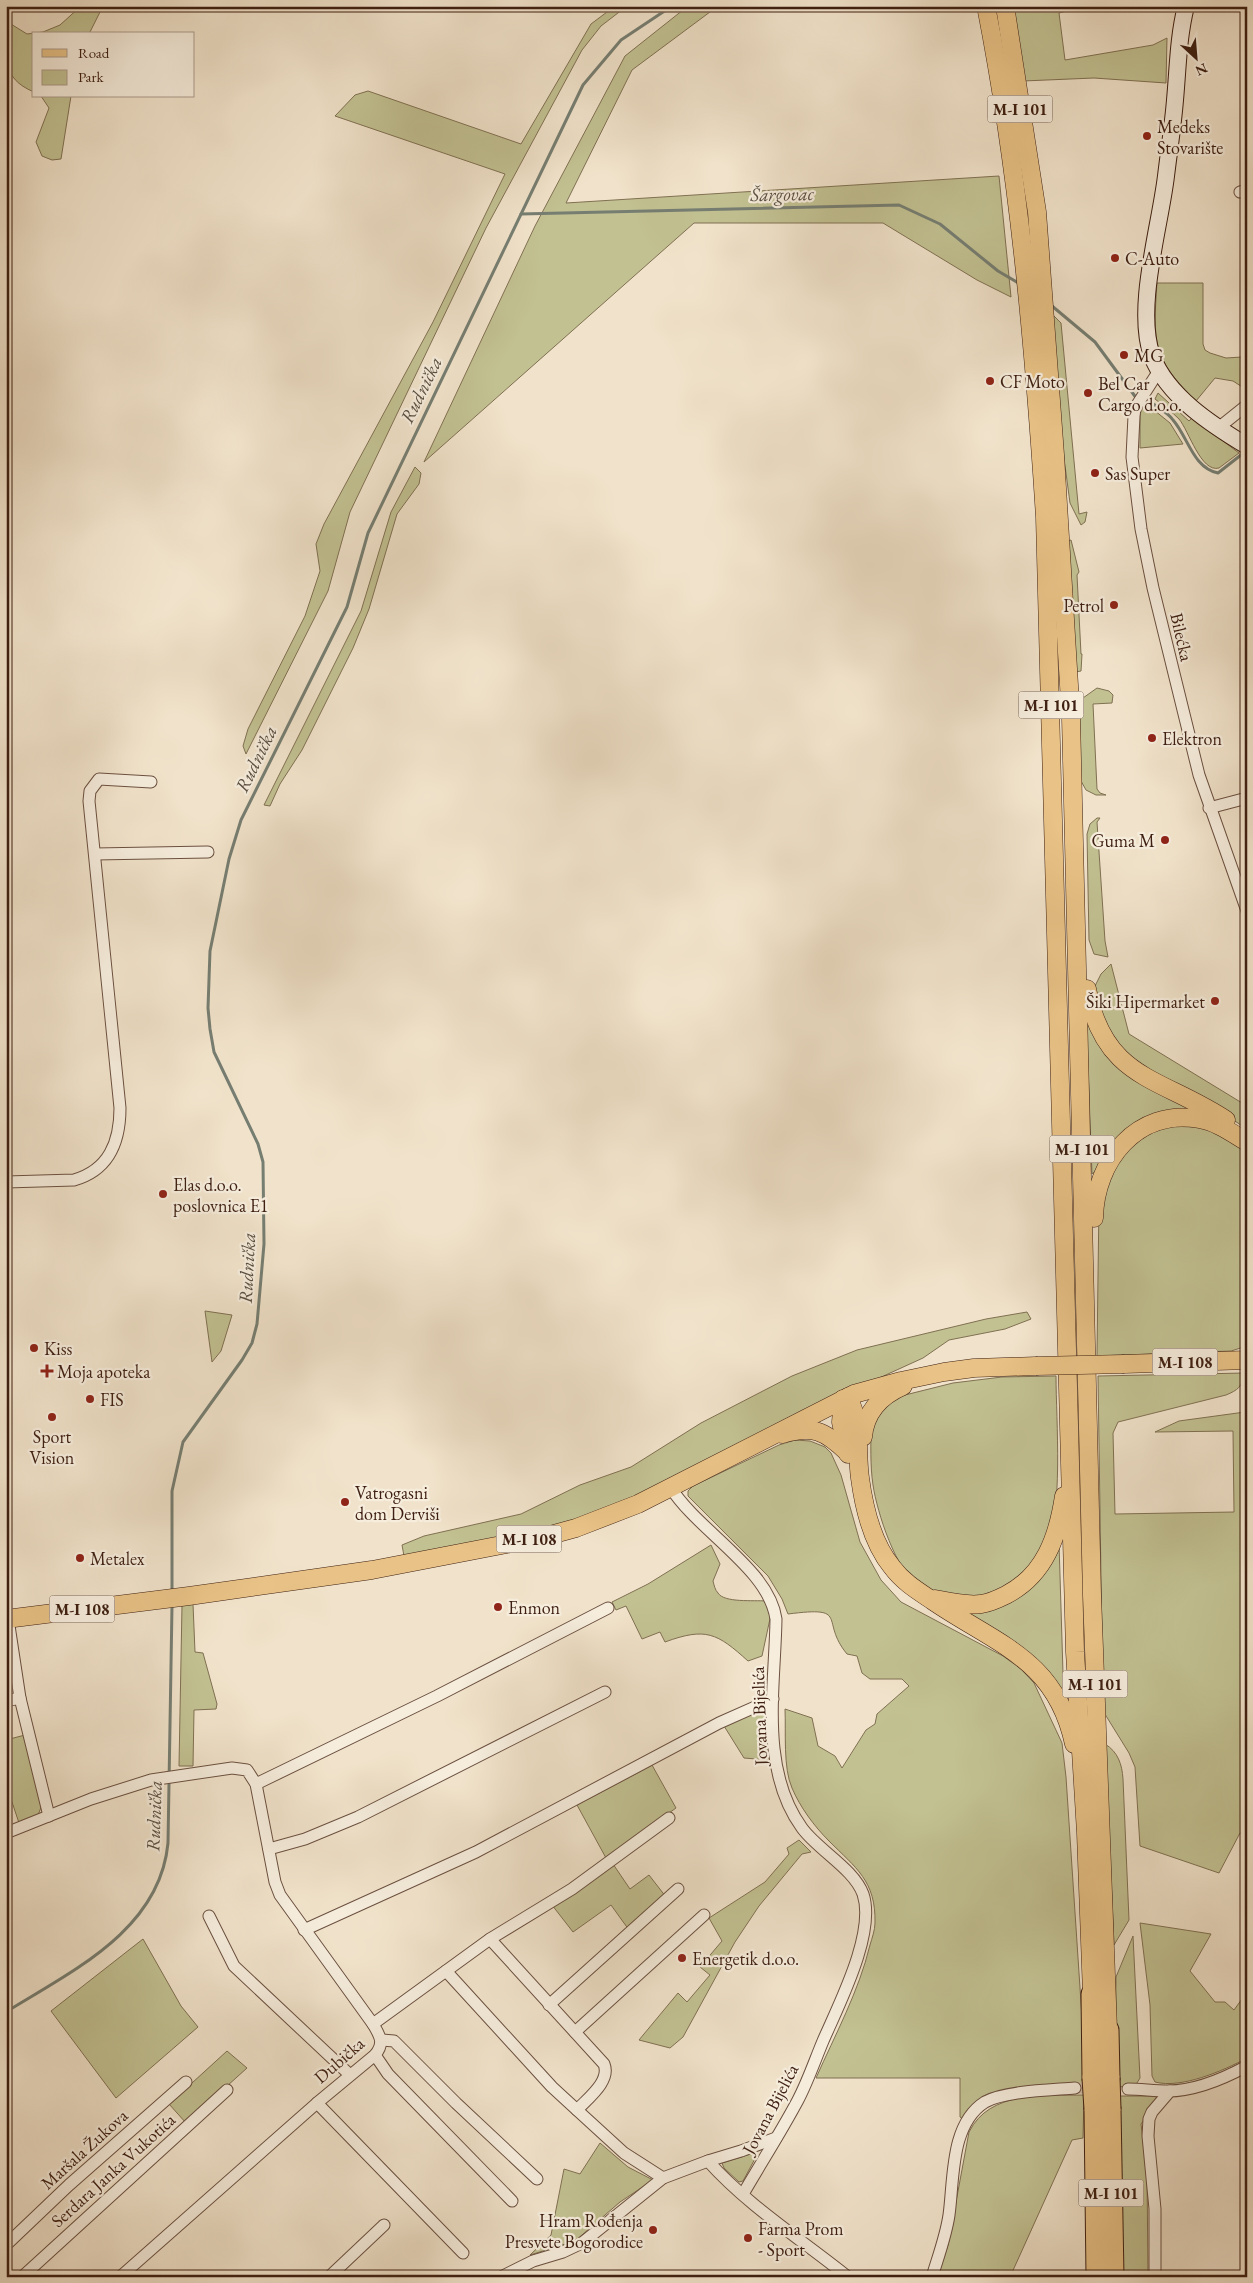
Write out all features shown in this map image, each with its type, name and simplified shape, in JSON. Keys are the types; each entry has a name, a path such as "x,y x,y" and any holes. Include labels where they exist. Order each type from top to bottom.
{"highway":[{"name":"M-I 101","path":"1092,1994 1092,2081 1102,2109 1113,2277"},
{"name":"M-I 101","path":"1092,2081 1108,2030"},
{"name":"M-I 101","path":"1097,2277 1102,2109"}],"main road":[{"name":"M-I 101","path":"986,6 1005,116 1025,256 1035,366 1045,517 1075,1652 1086,1833 1092,1994"},
{"name":"M-I 101","path":"1005,6 1037,212 1041,255 1071,718 1092,1605 1108,2030"},
{"path":"1077,960 1098,1029 1118,1057 1154,1082 1225,1119 1247,1141"},
{"path":"1087,1338 1094,1322 1095,1200 1102,1175 1117,1150 1132,1135 1142,1129 1169,1119 1184,1117 1201,1119 1221,1126 1247,1141"},
{"name":"M-I 108","path":"7,1619 189,1596 389,1567 543,1536 606,1518 671,1488 846,1398 901,1381 928,1375 974,1368 1124,1364 1242,1358"},
{"path":"859,1474 864,1460 863,1439 866,1419 877,1403 894,1390 928,1375"},
{"path":"846,1398 841,1422 847,1452 859,1474"},
{"path":"846,1398 857,1418 859,1474 871,1525 880,1548 892,1567 917,1592 1025,1659 1040,1672 1051,1688 1068,1722 1073,1740 1086,1833"},
{"path":"926,1596 962,1604 992,1602 1017,1589 1036,1572 1049,1551 1058,1531 1065,1490 1069,1408"},
{"path":"742,1450 792,1431 816,1430 829,1436 847,1452"}],"street":[{"path":"1186,6 1178,47 1175,99 1166,178 1148,301 1146,332 1152,356 1170,385 1217,429 1242,443"},
{"name":"Bilećka","path":"1160,369 1135,408 1132,457 1147,561 1182,712 1209,808 1247,911"},
{"path":"1217,429 1247,405"},
{"path":"6,1182 74,1180 92,1173 112,1152 119,1130 120,1108 94,854 89,801 90,791 94,783 100,779 151,782"},
{"path":"1209,808 1247,798"},
{"path":"94,854 208,852"},
{"name":"Jovana Bijelića","path":"671,1488 686,1509 732,1552 768,1593 776,1619 773,1699 774,1742 779,1782 784,1796 800,1825 811,1840 854,1880 863,1893 866,1908 866,1925 854,1970 799,2099 743,2194"},
{"path":"6,1833 91,1799 159,1778 240,1768 250,1773 256,1784 436,1696 608,1608"},
{"path":"7,1619 20,1698 49,1816"},
{"path":"269,1849 305,1839 358,1817 605,1692"},
{"path":"6,1701 20,1698"},
{"path":"304,1930 476,1852 719,1723 773,1699"},
{"name":"Dubička","path":"120,2277 349,2074 375,2055 380,2048 382,2040 373,2024 280,1895 275,1882 256,1784"},
{"path":"373,2024 490,1939 572,1888 669,1818"},
{"path":"549,2005 678,1889"},
{"path":"575,2032 704,1915"},
{"path":"209,1916 234,1966 349,2074"},
{"path":"490,1939 600,2059 606,2068 604,2079 577,2110"},
{"path":"446,1971 552,2087 624,2153 663,2178"},
{"path":"382,2040 394,2040 456,2103 537,2179"},
{"path":"375,2055 388,2074 512,2201"},
{"path":"1128,2089 1170,2091 1208,2084 1247,2066"},
{"path":"932,2277 949,2216 960,2139 969,2120 986,2102 998,2098 1092,2081"},
{"name":"Maršala Žukova","path":"6,2245 69,2185 186,2082"},
{"name":"Serdara Janka Vukotića","path":"22,2277 227,2090"},
{"path":"1155,2277 1154,2210 1148,2136 1149,2119 1152,2112 1167,2097 1170,2091"},
{"path":"317,2102 463,2253"},
{"path":"501,2277 533,2261 563,2252 582,2243 663,2178 708,2160 741,2152 776,2138"},
{"path":"708,2160 722,2176 743,2194 848,2277"},
{"path":"329,2277 384,2224"}],"green space":[{"path":"81,6 103,6 90,32 43,32 60,25"},
{"path":"615,6 627,6 601,26 582,50 486,228 350,512 328,591 246,754 243,746 248,729 305,616 320,571 316,544 324,524 433,322 505,174 335,116 355,95 368,91 521,144 591,24"},
{"path":"688,6 718,6 632,70 566,203 999,176 1011,297 977,280 883,223 694,223 424,462 535,226 625,56"},
{"path":"1012,6 1066,6 1067,11 1059,13 1065,60 1153,45 1167,38 1166,83 1094,78 1023,81"},
{"path":"6,21 27,34 32,33 32,91 15,80 7,64"},
{"path":"42,98 71,98 61,159 52,160 42,156 36,142 49,108"},
{"path":"1157,283 1203,283 1203,344 1205,350 1226,358 1242,357 1247,354 1247,390 1233,381 1215,378 1196,401 1171,373 1158,348 1155,320"},
{"path":"1051,313 1061,323 1079,514 1087,512 1085,522 1081,525 1070,503 1063,451"},
{"path":"1158,393 1189,421 1194,416 1211,432 1239,453 1219,468 1213,468 1207,464 1196,450 1179,419 1155,399"},
{"path":"1149,406 1170,423 1183,444 1140,448 1140,414 1143,407"},
{"path":"415,467 421,473 419,484 397,514 369,609 353,648 302,750 280,784 270,806 264,805 361,611 391,512"},
{"path":"1071,540 1079,572 1077,575 1082,654 1081,671 1075,672 1068,541"},
{"path":"1097,688 1109,691 1113,695 1112,703 1093,704 1097,789 1100,793 1106,795 1096,795 1086,790 1081,781 1077,720 1083,698"},
{"path":"1097,818 1100,818 1097,822 1105,941 1108,957 1094,954 1089,940 1087,834 1090,824"},
{"path":"1111,964 1129,1034 1247,1106 1247,1130 1113,1047 1093,990 1101,974"},
{"path":"1086,1013 1097,1038 1206,1114 1163,1116 1092,1174"},
{"path":"1186,1123 1219,1133 1233,1141 1247,1154 1247,1346 1231,1351 1097,1356 1099,1201 1124,1150 1164,1125"},
{"path":"205,1311 232,1315 221,1351 212,1362"},
{"path":"1027,1312 1031,1319 1005,1329 949,1340 923,1358 803,1410 612,1510 540,1531 404,1556 402,1545 424,1536 521,1514 580,1485 631,1467 701,1423 792,1376 857,1350 986,1319"},
{"path":"1245,1373 1241,1385 1226,1395 1118,1422 1113,1433 1115,1514 1234,1512 1233,1431 1155,1432 1179,1421 1245,1412 1247,1408 1247,1836 1240,1833 1219,1873 1140,1846 1135,1767 1129,1753 1103,1711 1098,1376"},
{"path":"1056,1376 1057,1491 1051,1534 1045,1550 1005,1590 995,1594 979,1597 947,1595 933,1593 920,1587 903,1569 883,1525 875,1497 872,1477 871,1424 892,1398 953,1383 1002,1377"},
{"path":"795,1440 810,1441 825,1447 831,1453 841,1475 860,1542 881,1580 901,1602 1003,1656 1021,1669 1034,1683 1062,1743 1066,1777 1086,2078 1084,2086 1041,2087 990,2097 963,2119 960,2117 960,2078 816,2078 860,1979 874,1931 874,1909 872,1896 862,1876 813,1823 792,1788 786,1760 785,1709 812,1718 818,1746 835,1756 842,1768 866,1730 875,1724 877,1714 909,1686 902,1679 870,1679 862,1673 857,1656 847,1654 839,1642 831,1618 827,1614 807,1612 788,1614 782,1599 768,1576 688,1496 688,1491 693,1486 779,1445"},
{"path":"1059,1543 1064,1706 963,1609 979,1609"},
{"path":"711,1545 720,1564 713,1581 718,1593 733,1600 766,1601 771,1614 762,1656 748,1661 728,1644 710,1635 691,1635 665,1642 660,1632 642,1639 626,1606 616,1610 612,1602 648,1584"},
{"path":"193,1604 195,1652 203,1653 217,1704 216,1709 194,1710 193,1766 179,1766 182,1605"},
{"path":"761,1708 769,1712 768,1760 744,1758 724,1726"},
{"path":"25,1735 42,1805 38,1815 19,1823 6,1784 6,1740"},
{"path":"1105,1744 1118,1759 1122,1768 1123,1779 1129,1920 1114,1945"},
{"path":"652,1765 676,1808 606,1858 577,1805"},
{"path":"799,1840 811,1852 802,1854 759,1906 735,1942 683,2037 670,2048 639,2040 678,1993 687,2002 710,1975 700,1967 722,1941 709,1918 765,1882 789,1854 787,1848"},
{"path":"613,1864 630,1889 649,1875 666,1897 629,1930 611,1905 573,1932 552,1905"},
{"path":"1140,1923 1211,1934 1190,1971 1215,2002 1225,2002 1234,2010 1247,1992 1247,2058 1202,2078 1177,2083 1165,2084 1155,2082 1152,2076 1150,2005"},
{"path":"1133,1936 1140,2078 1135,2086 1115,2087 1116,1977"},
{"path":"143,1939 181,2006 198,2027 116,2098 51,2011"},
{"path":"227,2051 247,2068 186,2123 169,2104"},
{"path":"1084,2095 1083,2138 1072,2140 1010,2277 937,2277 948,2245 969,2132 978,2118 1004,2102 1019,2098"},
{"path":"1115,2096 1155,2096 1158,2100 1141,2124 1147,2172 1148,2277 1119,2277"},
{"path":"600,2143 628,2167 653,2180 620,2202 575,2241 530,2255 551,2235 564,2169 580,2174"},
{"path":"754,2153 757,2155 743,2181 739,2182 724,2168 722,2163"}],"waterway":[{"name":"Rudnička","path":"172,1591 172,1491 183,1442 242,1360 252,1343 257,1324 264,1244 263,1162 258,1144 214,1052 208,1008 210,951 229,859 241,820 347,607 368,533 583,85 621,40 672,6"},
{"name":"Šargovac","path":"521,214 899,205 940,224 998,271 1020,284"},
{"path":"1052,306 1095,342 1137,399 1143,403 1152,403 1171,417 1197,459 1203,465 1218,473 1246,451"},
{"name":"Rudnička","path":"6,2012 58,1981 109,1945 131,1924 149,1900 161,1874 168,1843 172,1606"}],"tunnel":[{"path":"1075,2088 1128,2089"}],"place":[{"name":"Medeks Stovarište","path":"1147,136"},
{"name":"C-Auto","path":"1115,258"},
{"name":"MG","path":"1124,355"},
{"name":"CF Moto","path":"990,381"},
{"name":"Bel Car Cargo d.o.o.","path":"1088,393"},
{"name":"Sas Super","path":"1095,473"},
{"name":"Petrol","path":"1114,605"},
{"name":"Elektron","path":"1152,738"},
{"name":"Guma M","path":"1165,840"},
{"name":"Šiki Hipermarket","path":"1215,1001"},
{"name":"Elas d.o.o. poslovnica E1","path":"163,1194"},
{"name":"Kiss","path":"34,1348"},
{"name":"Moja apoteka","path":"47,1371"},
{"name":"FIS","path":"90,1399"},
{"name":"Sport Vision","path":"52,1417"},
{"name":"Vatrogasni dom Derviši","path":"345,1502"},
{"name":"Metalex","path":"80,1558"},
{"name":"Enmon","path":"498,1607"},
{"name":"Energetik d.o.o.","path":"682,1958"},
{"name":"Hram Rođenja Presvete Bogorodice","path":"653,2230"},
{"name":"Farma Prom - Sport","path":"748,2238"}]}
